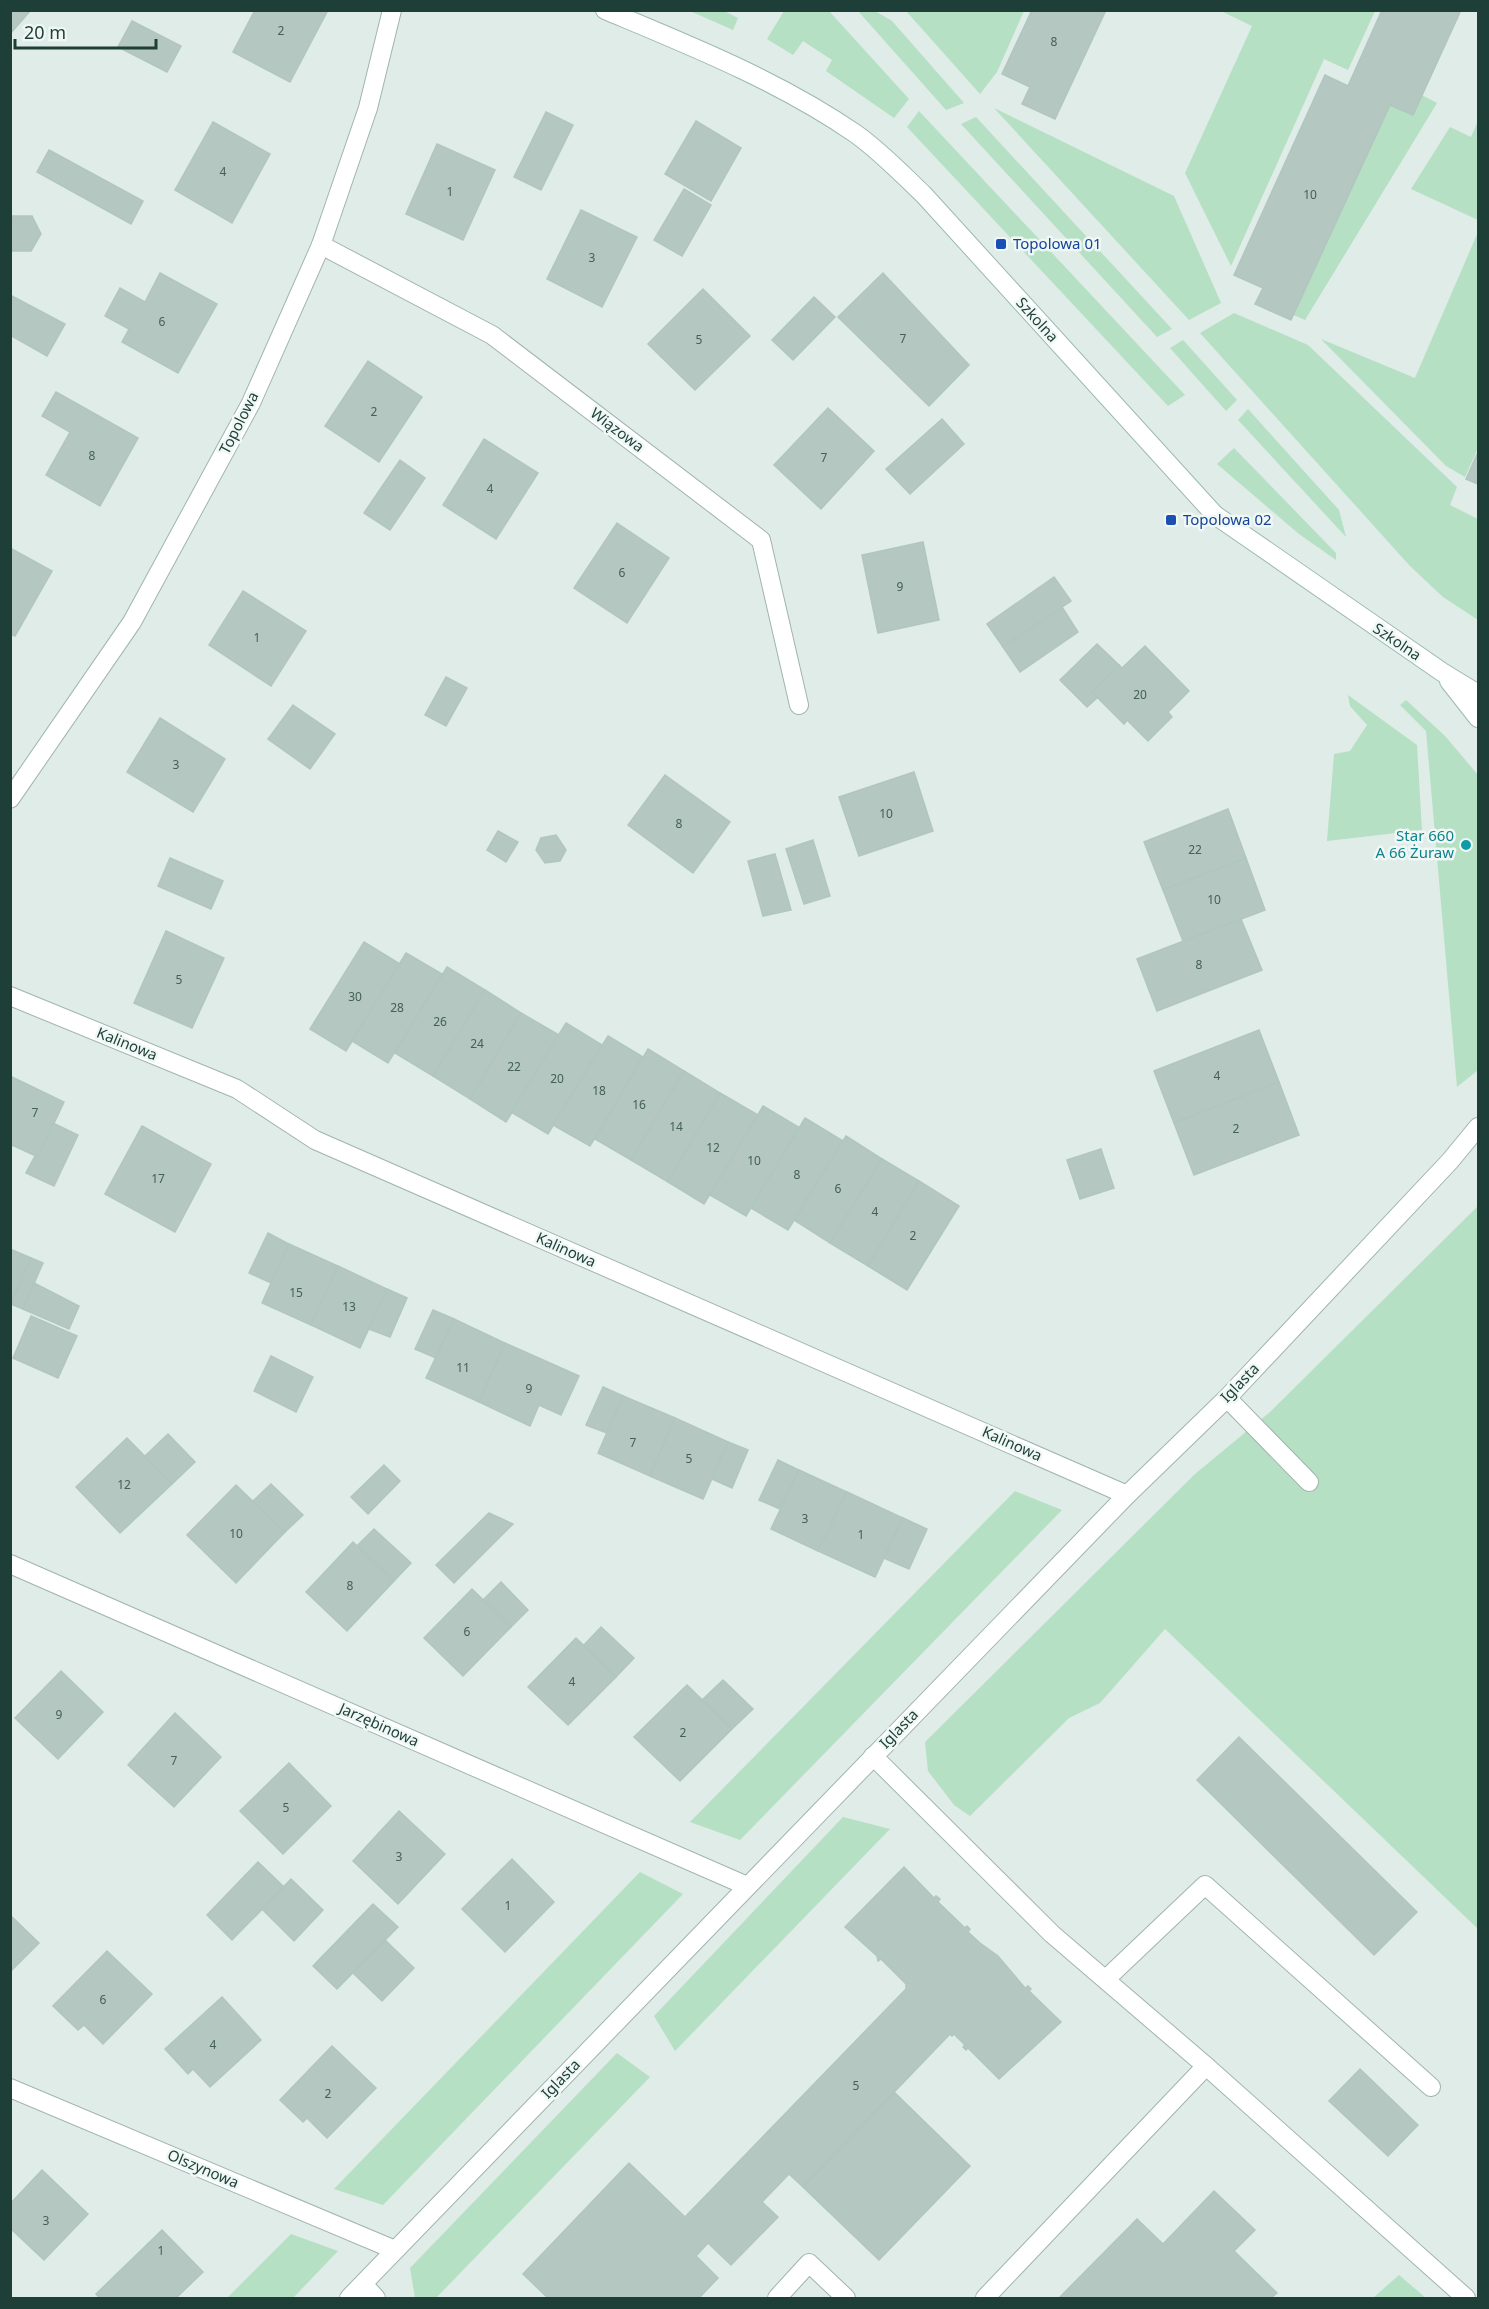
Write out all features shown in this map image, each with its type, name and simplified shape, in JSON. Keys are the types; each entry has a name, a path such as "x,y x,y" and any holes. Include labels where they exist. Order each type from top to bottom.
{"street":[{"name":"Topolowa","path":"10,800 132,622 250,403 321,244 368,108 393,10"},
{"name":"Szkolna","path":"605,10 695,48 770,84 816,109 873,147 924,195 1215,515 1442,672 1479,694"},
{"name":"Wiązowa","path":"321,244 492,335 761,540 800,705"},
{"name":"Szkolna","path":"1442,672 1479,718"},
{"name":"Kalinowa","path":"10,996 237,1089 315,1140 1127,1495"},
{"name":"Iglasta","path":"349,2298 1127,1495 1227,1398 1450,1161 1479,1127"},
{"name":"Iglasta","path":"1450,1161 1479,1146"},
{"path":"1227,1398 1310,1482"},
{"name":"Jarzębinowa","path":"10,1564 747,1887"},
{"path":"873,1756 1052,1934 1206,2066 1466,2298"},
{"path":"1106,1979 1205,1885 1431,2087"},
{"path":"985,2298 1206,2066"},
{"name":"Olszynowa","path":"10,2088 395,2250"},
{"path":"777,2298 809,2263 846,2298"},
{"path":"363,2284 376,2298"}],"green space":[{"path":"690,11 724,11 738,18 733,30"},
{"path":"784,11 829,11 909,99 894,118 826,71 832,60 803,41 793,55 767,39"},
{"path":"858,11 875,11 892,21 964,103 946,110"},
{"path":"906,11 1024,11 997,72 980,94"},
{"path":"1221,11 1375,11 1348,70 1324,59 1231,266 1185,173 1252,26"},
{"path":"1384,88 1418,93 1437,103 1305,320 1284,311"},
{"path":"994,108 1174,196 1221,303 1189,320"},
{"path":"919,111 1185,395 1168,406 907,127"},
{"path":"976,117 1172,329 1157,337 961,124"},
{"path":"1478,121 1478,220 1411,189 1450,127 1471,137"},
{"path":"1478,232 1478,448 1465,477 1446,466 1321,339 1415,378"},
{"path":"1234,313 1308,345 1457,487 1450,505 1478,519 1478,620 1443,597 1410,566 1200,333"},
{"path":"1183,340 1237,400 1226,411 1170,348"},
{"path":"1248,409 1339,510 1346,537 1238,420"},
{"path":"1234,448 1336,553 1336,560 1299,534 1217,464"},
{"path":"1348,695 1417,745 1422,830 1327,841 1334,754 1350,751 1367,725 1350,706"},
{"path":"1406,700 1445,736 1478,775 1478,1070 1457,1087 1426,731 1400,705"},
{"path":"1478,1206 1478,1929 1165,1629 1100,1703 1069,1718 970,1816 954,1805 928,1771 925,1742 1195,1474 1270,1412"},
{"path":"1015,1491 1062,1510 740,1840 690,1822"},
{"path":"843,1817 890,1829 675,2051 654,2016"},
{"path":"640,1872 683,1894 383,2205 334,2189"},
{"path":"617,2053 650,2077 436,2298 415,2298 410,2268"},
{"path":"291,2234 338,2251 293,2298 227,2298"},
{"path":"1399,2275 1426,2298 1373,2298"}],"building":[{"path":"10,10 31,10 10,34"},
{"path":"255,10 328,10 290,82 233,52"},
{"path":"1032,10 1106,10 1055,119 1022,104 1030,87 1002,74"},
{"path":"1382,10 1461,10 1413,115 1390,105 1291,320 1255,304 1263,288 1234,275 1325,75 1348,86"},
{"path":"132,21 181,46 167,72 118,47"},
{"path":"546,112 573,125 541,190 514,177"},
{"path":"696,121 741,148 711,201 665,174"},
{"path":"213,122 270,154 232,223 175,190"},
{"path":"437,144 495,170 463,240 406,214"},
{"path":"49,150 143,201 131,224 37,172"},
{"path":"684,189 711,205 682,256 654,240"},
{"path":"581,210 637,237 602,307 547,279"},
{"path":"12,216 32,216 41,234 31,251 10,251"},
{"path":"160,273 217,304 178,373 122,342 129,329 105,316 120,288 145,302"},
{"path":"883,273 969,365 929,406 838,317"},
{"path":"703,289 750,336 695,390 648,344"},
{"path":"10,295 65,324 47,356 10,335"},
{"path":"814,297 835,317 793,360 772,340"},
{"path":"368,361 422,397 379,462 325,426"},
{"path":"56,392 138,438 100,506 46,475 70,432 42,416"},
{"path":"828,408 874,451 821,509 774,465"},
{"path":"942,419 964,444 910,494 886,469"},
{"path":"484,439 538,473 496,539 443,505"},
{"path":"1478,452 1478,484 1466,479"},
{"path":"400,460 425,478 390,530 364,513"},
{"path":"617,523 669,558 627,623 574,588"},
{"path":"923,542 939,620 878,633 862,555"},
{"path":"10,548 52,571 15,636 10,634"},
{"path":"1054,577 1071,601 1003,647 987,624"},
{"path":"243,591 306,631 271,686 209,645"},
{"path":"1062,607 1078,632 1020,672 1003,647"},
{"path":"1097,644 1119,665 1092,692 1098,697 1087,707 1060,680"},
{"path":"1145,646 1189,691 1168,712 1172,717 1148,741 1127,720 1124,724 1092,692 1119,665 1122,668"},
{"path":"446,677 467,688 446,726 425,715"},
{"path":"293,705 335,734 310,769 268,739"},
{"path":"160,718 225,759 193,812 127,772"},
{"path":"914,772 933,831 859,856 839,797"},
{"path":"665,775 730,822 693,873 628,825"},
{"path":"1228,809 1246,858 1163,890 1144,842"},
{"path":"498,831 518,842 506,862 487,850"},
{"path":"556,835 566,850 560,861 545,863 536,850 541,838"},
{"path":"813,840 830,896 804,904 786,849"},
{"path":"775,854 791,910 763,916 748,861"},
{"path":"170,858 223,881 211,909 158,886"},
{"path":"1246,858 1265,910 1183,941 1163,890"},
{"path":"1241,919 1262,970 1157,1011 1137,959"},
{"path":"166,931 224,958 192,1028 134,1003"},
{"path":"364,942 400,964 346,1051 310,1029"},
{"path":"406,953 442,974 388,1063 352,1041"},
{"path":"447,967 485,990 433,1076 395,1053"},
{"path":"485,990 521,1013 470,1099 433,1076"},
{"path":"521,1013 559,1035 506,1122 470,1099"},
{"path":"566,1023 602,1045 548,1134 511,1112"},
{"path":"1259,1030 1279,1082 1174,1123 1154,1071"},
{"path":"608,1036 643,1057 590,1146 553,1125"},
{"path":"648,1049 684,1071 631,1160 595,1139"},
{"path":"684,1071 720,1093 668,1182 631,1160"},
{"path":"10,1076 64,1102 38,1157 12,1145 10,1148"},
{"path":"1279,1082 1299,1135 1194,1175 1174,1123"},
{"path":"720,1093 758,1115 704,1204 668,1182"},
{"path":"763,1106 800,1128 746,1216 710,1195"},
{"path":"805,1118 843,1141 788,1230 751,1208"},
{"path":"53,1123 78,1135 54,1186 26,1173 35,1156 38,1157"},
{"path":"142,1126 211,1164 175,1232 105,1194"},
{"path":"846,1136 882,1159 830,1243 794,1220"},
{"path":"1101,1149 1114,1188 1080,1199 1067,1160"},
{"path":"882,1159 919,1181 868,1266 830,1243"},
{"path":"919,1181 959,1206 907,1290 868,1266"},
{"path":"268,1233 289,1244 271,1283 249,1273"},
{"path":"289,1244 338,1266 311,1325 262,1303"},
{"path":"10,1249 31,1258 11,1304 10,1303"},
{"path":"31,1258 43,1263 23,1309 11,1304"},
{"path":"338,1266 387,1289 360,1348 311,1325"},
{"path":"34,1283 79,1306 69,1329 23,1309"},
{"path":"387,1289 407,1298 390,1337 369,1329"},
{"path":"433,1310 454,1319 436,1358 415,1349"},
{"path":"31,1316 77,1336 58,1378 13,1358"},
{"path":"454,1319 505,1343 479,1402 426,1378"},
{"path":"505,1343 579,1376 561,1415 539,1405 530,1426 479,1402"},
{"path":"271,1356 313,1377 296,1412 254,1391"},
{"path":"603,1387 623,1396 607,1433 586,1425"},
{"path":"623,1396 675,1418 650,1476 598,1453"},
{"path":"675,1418 728,1442 703,1499 650,1476"},
{"path":"168,1434 195,1462 172,1484 145,1456"},
{"path":"127,1438 172,1484 120,1533 76,1487"},
{"path":"728,1442 748,1450 732,1488 712,1479"},
{"path":"778,1460 799,1470 780,1509 759,1500"},
{"path":"384,1465 400,1481 368,1514 351,1497"},
{"path":"799,1470 847,1492 818,1551 771,1529"},
{"path":"271,1484 303,1515 285,1532 253,1501"},
{"path":"236,1485 285,1532 236,1583 187,1535"},
{"path":"847,1492 903,1518 875,1577 818,1551"},
{"path":"489,1513 513,1524 454,1583 436,1565"},
{"path":"903,1518 927,1529 909,1569 884,1558"},
{"path":"374,1529 411,1563 394,1581 357,1546"},
{"path":"353,1542 394,1581 347,1631 306,1592"},
{"path":"501,1582 528,1610 511,1627 483,1600"},
{"path":"472,1589 511,1627 463,1676 424,1638"},
{"path":"601,1627 634,1658 616,1677 584,1645"},
{"path":"576,1638 616,1677 568,1725 528,1687"},
{"path":"61,1671 103,1712 58,1759 15,1718"},
{"path":"723,1680 753,1709 732,1729 702,1700"},
{"path":"687,1685 732,1729 680,1781 634,1737"},
{"path":"175,1713 221,1757 174,1807 128,1765"},
{"path":"1239,1737 1417,1912 1374,1955 1197,1780"},
{"path":"289,1763 331,1806 283,1854 240,1811"},
{"path":"399,1811 445,1854 398,1904 353,1861"},
{"path":"512,1859 554,1902 505,1952 462,1909"},
{"path":"258,1862 284,1887 232,1940 207,1915"},
{"path":"904,1867 934,1898 936,1896 940,1899 938,1902 965,1928 967,1926 970,1929 968,1932 998,1956 1025,1988 1028,1986 1031,1989 1029,1991 1061,2022 999,2079 968,2048 966,2050 963,2047 965,2045 954,2034 952,2036 950,2034 803,2187 789,2174 762,2202 778,2217 731,2265 708,2243 696,2256 718,2278 699,2298 548,2298 523,2274 629,2163 685,2217 906,1989 906,1984 881,1959 878,1961 877,1956 845,1927"},
{"path":"291,1879 323,1910 294,1941 262,1909"},
{"path":"373,1904 398,1927 337,1989 313,1966"},
{"path":"10,1915 39,1943 10,1972"},
{"path":"385,1940 414,1968 382,2001 353,1973"},
{"path":"107,1951 152,1994 103,2044 84,2025 78,2030 53,2006"},
{"path":"222,1997 261,2040 210,2087 193,2069 188,2074 165,2049"},
{"path":"332,2046 376,2088 327,2138 307,2118 303,2122 280,2100"},
{"path":"1360,2069 1418,2125 1388,2156 1329,2101"},
{"path":"894,2092 970,2166 879,2260 803,2187"},
{"path":"42,2170 88,2214 44,2260 10,2228 10,2204"},
{"path":"1214,2191 1255,2230 1234,2251 1277,2293 1271,2298 1059,2298 1137,2219 1163,2244"},
{"path":"162,2230 203,2272 176,2298 100,2298 96,2294"}],"place":[{"name":"Topolowa 01","path":"1001,244"},
{"name":"Topolowa 02","path":"1171,520"},
{"name":"Star 660 A 66 Żuraw","path":"1466,845"}]}
